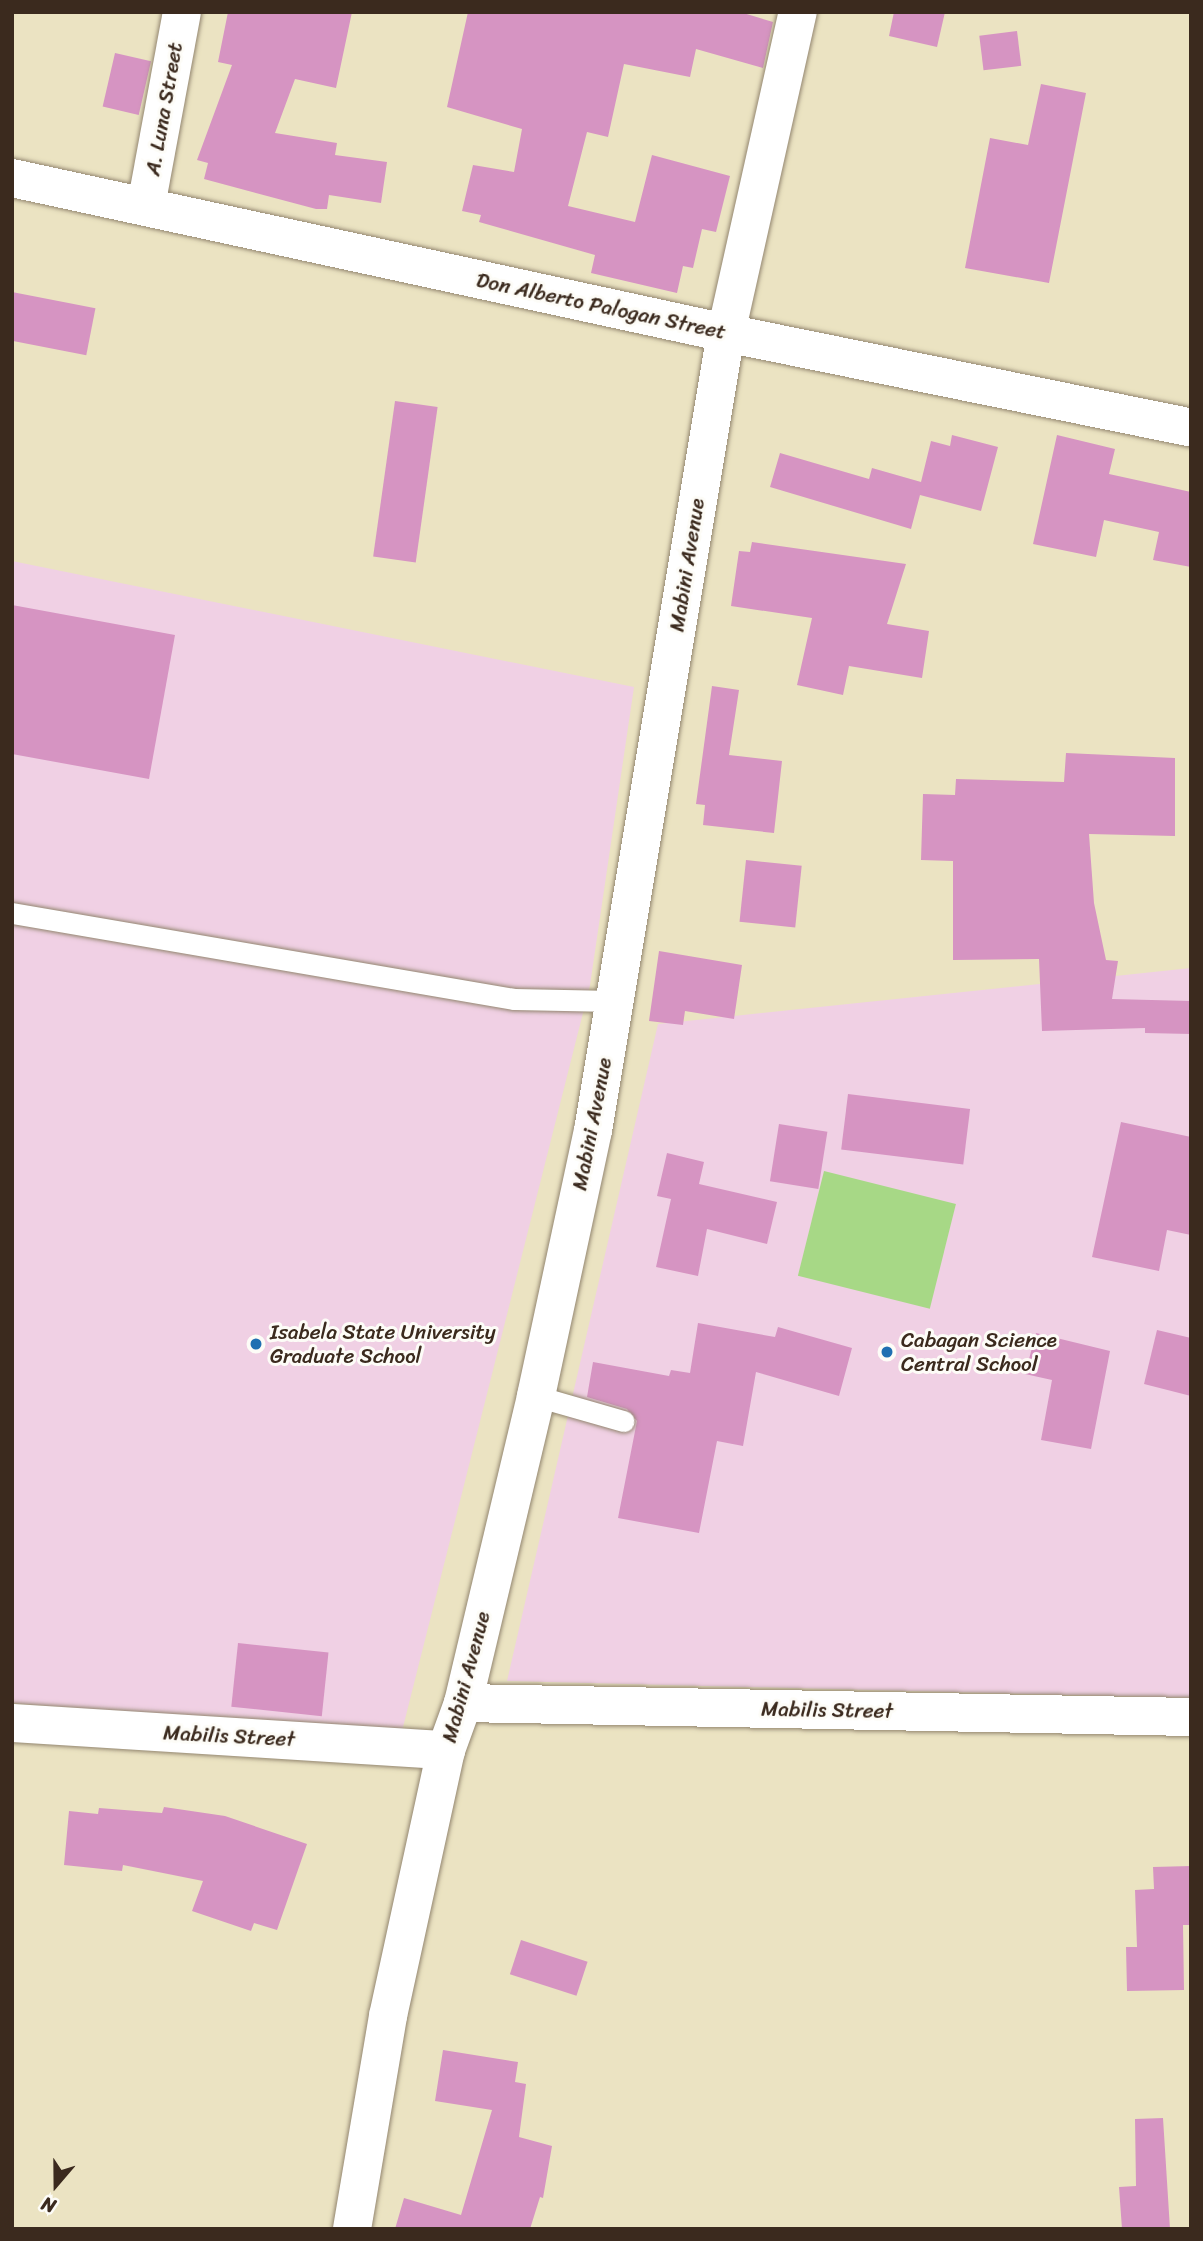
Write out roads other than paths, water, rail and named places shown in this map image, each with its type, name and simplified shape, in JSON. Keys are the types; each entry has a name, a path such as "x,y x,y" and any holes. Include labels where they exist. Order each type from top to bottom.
{"street":[{"name":"A. Luna Street","path":"146,206 182,12"},
{"name":"Mabini Avenue","path":"352,2229 388,2016 446,1750 463,1703 536,1396 593,1131 726,333 797,12"},
{"name":"Don Alberto Palogan Street","path":"12,178 726,333 1191,428"},
{"name":"Mabilis Street","path":"463,1703 1191,1717"},
{"name":"Mabilis Street","path":"12,1723 446,1750"}],"lane":[{"path":"12,913 514,999 614,1001"},
{"path":"536,1396 623,1421"}],"place":[{"name":"Isabela State University Graduate School","path":"256,1344"},
{"name":"Cabagan Science Central School","path":"887,1352"}]}
